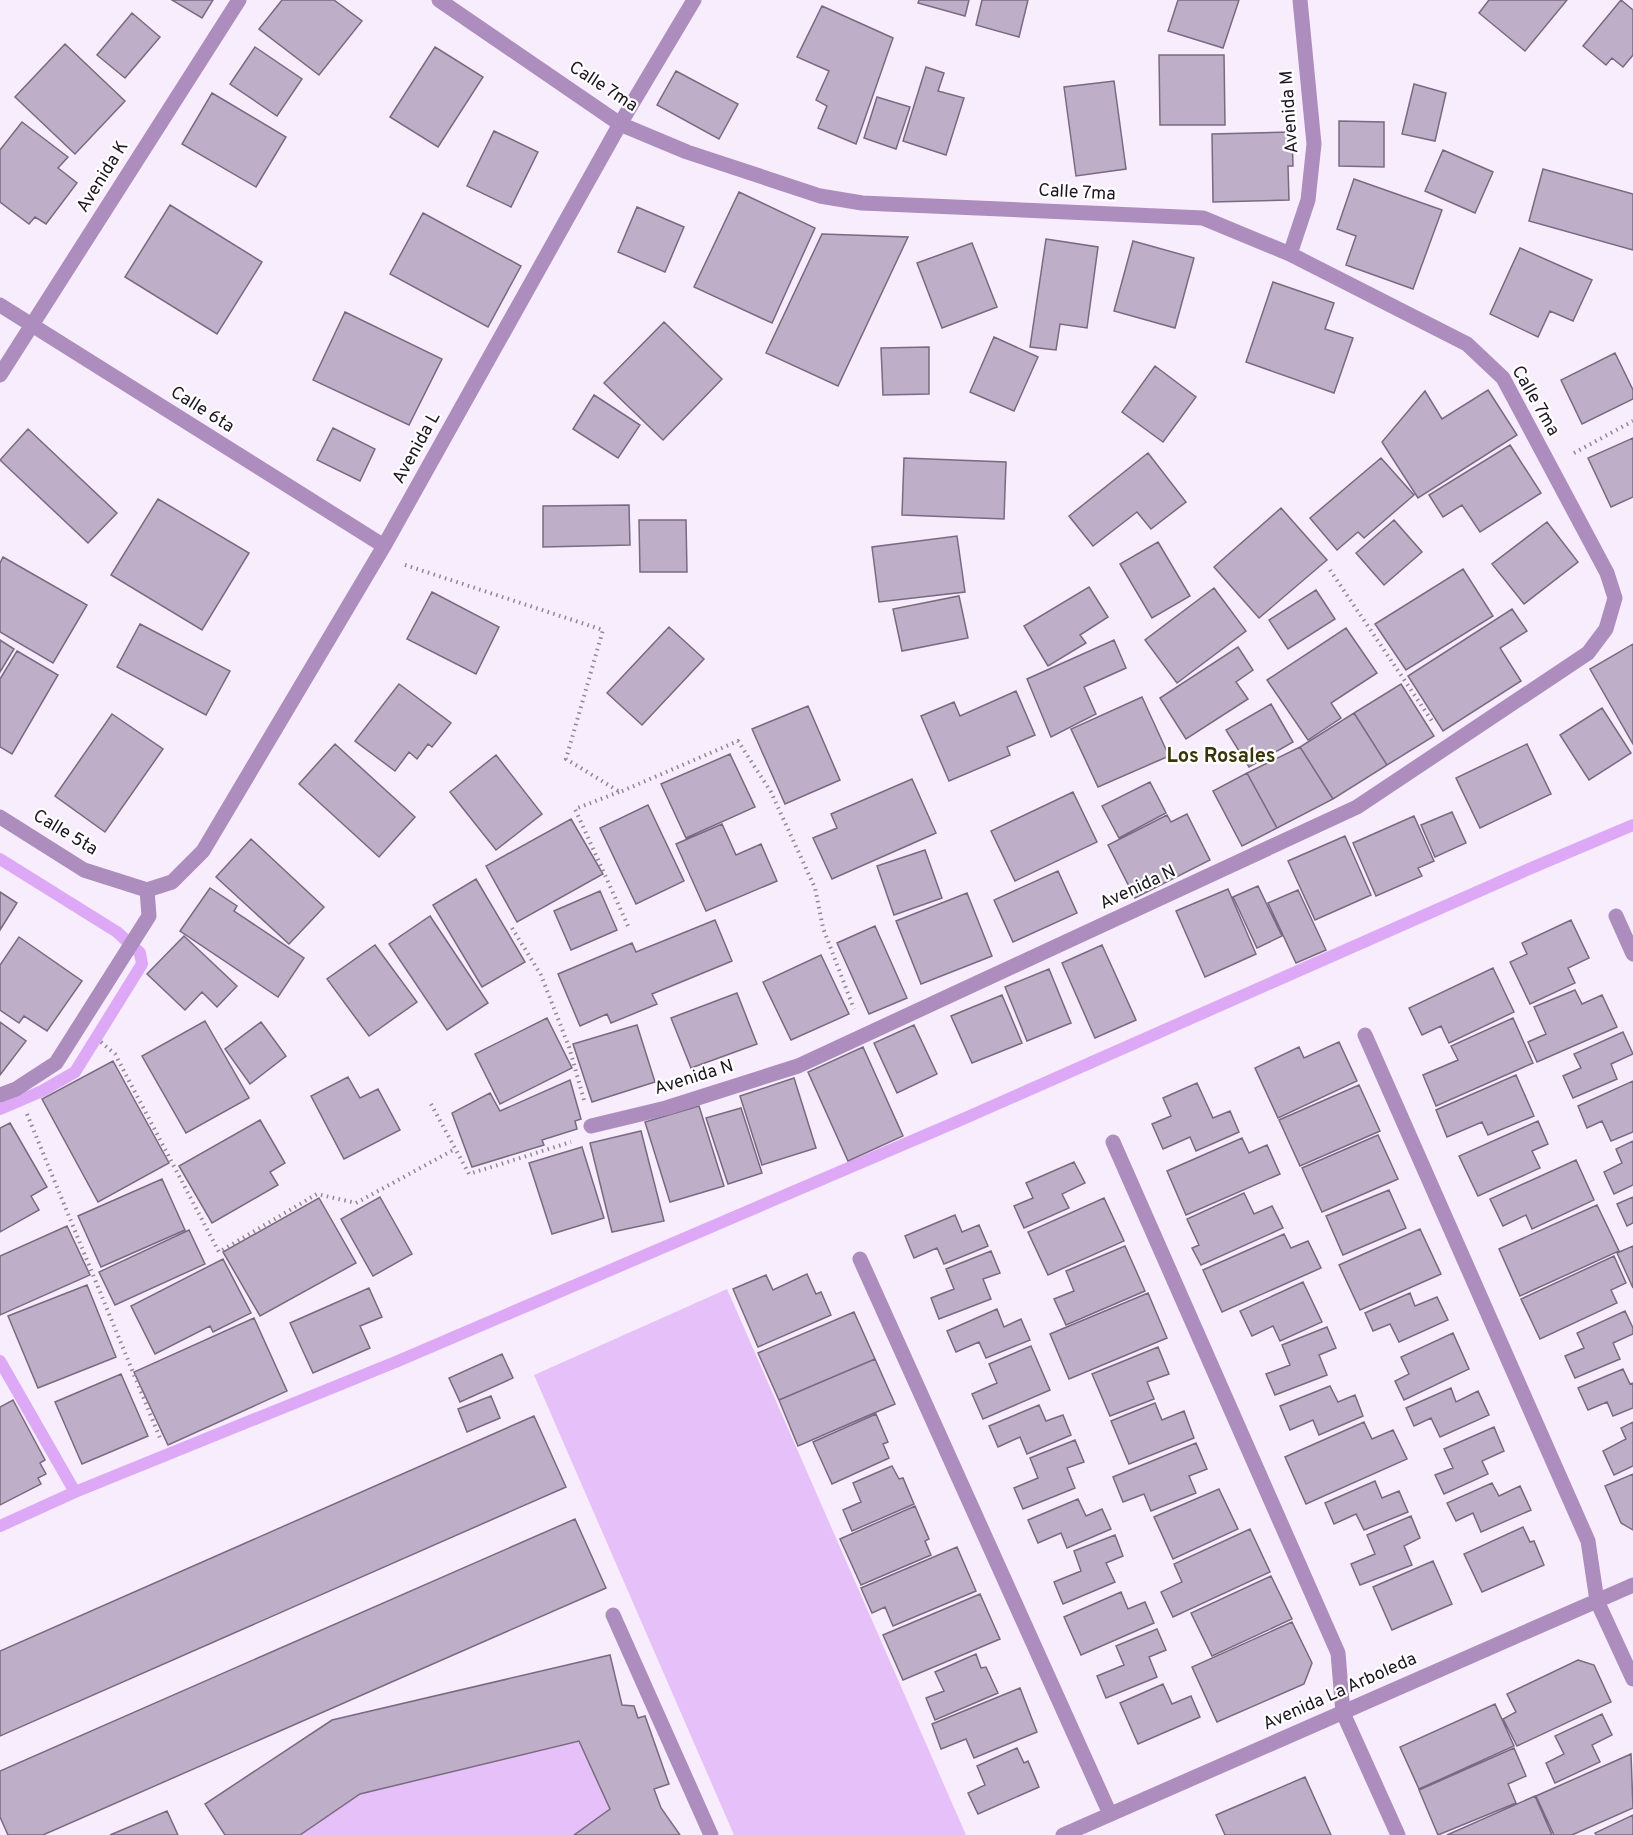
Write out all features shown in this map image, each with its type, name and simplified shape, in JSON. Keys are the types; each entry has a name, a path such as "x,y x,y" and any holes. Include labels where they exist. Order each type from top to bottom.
{"street":[{"name":"Avenida K","path":"0,375 239,0"},
{"name":"Calle 7ma","path":"439,0 620,124 687,152 820,196 862,203 1203,218 1290,254 1467,344 1503,378 1607,573"},
{"name":"Avenida L","path":"147,890 172,882 203,851 381,551 620,124 694,0"},
{"name":"Avenida M","path":"1290,254 1308,200 1314,144 1300,0"},
{"name":"Calle 6ta","path":"0,305 381,551"},
{"name":"Avenida N","path":"591,1126 666,1108 787,1070 865,1036 1357,807 1588,653 1606,629 1615,598 1607,573"},
{"name":"Calle 5ta","path":"0,817 84,870 147,890"},
{"path":"0,1095 16,1089 56,1063 148,916 147,890"},
{"path":"1616,916 1633,954"},
{"path":"1365,1035 1588,1541 1597,1601 1633,1679"},
{"path":"1113,1142 1338,1653 1343,1713 1398,1835"},
{"path":"860,1259 1110,1814"},
{"name":"Avenida La Arboleda","path":"1063,1835 1633,1585"},
{"path":"613,1615 711,1835"}],"path":[{"path":"1550,466 1633,421"},
{"path":"381,551 603,630 566,759 620,792"},
{"path":"1330,570 1449,747"},
{"path":"629,928 574,809 620,792 738,741 771,792 815,888 823,928 865,1036"},
{"path":"431,1104 469,1174 572,1142 591,1126 569,1047 542,975 512,928"},
{"path":"106,1047 115,1053 219,1252 317,1194 356,1203 455,1149"},
{"path":"23,1105 160,1438"}],"shaded area":[{"path":"727,1289 966,1835 734,1835 534,1375"},
{"path":"579,1741 610,1809 574,1835 300,1835 360,1794"}],"building":[{"path":"172,0 213,0 202,18"},
{"path":"282,0 334,0 362,21 319,75 259,29"},
{"path":"919,0 969,0 965,16 918,3"},
{"path":"982,0 1028,0 1019,37 976,25"},
{"path":"1178,0 1239,0 1223,48 1168,31"},
{"path":"1489,0 1567,0 1525,51 1479,13"},
{"path":"1621,0 1633,10 1633,55 1623,67 1612,58 1606,65 1583,46"},
{"path":"822,6 893,38 856,144 818,128 827,106 816,100 829,71 797,57"},
{"path":"132,13 160,37 125,78 97,55"},
{"path":"65,44 125,101 75,154 15,97"},
{"path":"255,47 302,79 277,116 230,84"},
{"path":"435,47 483,77 438,147 390,117"},
{"path":"1159,55 1224,55 1225,125 1160,125"},
{"path":"926,67 944,73 938,91 964,98 946,155 903,141"},
{"path":"676,71 738,104 719,139 657,105"},
{"path":"1114,81 1126,169 1076,176 1064,87"},
{"path":"1414,84 1446,93 1435,141 1402,134"},
{"path":"212,93 286,137 256,187 182,144"},
{"path":"877,97 910,107 896,149 864,138"},
{"path":"1339,121 1384,122 1384,167 1339,166"},
{"path":"22,122 68,157 58,168 77,183 46,224 35,217 29,224 0,202 0,150"},
{"path":"494,131 538,152 511,207 467,186"},
{"path":"1292,132 1293,166 1288,166 1289,200 1213,202 1212,134"},
{"path":"1443,150 1493,172 1475,213 1425,191"},
{"path":"1543,169 1633,194 1633,250 1529,221"},
{"path":"1354,179 1442,210 1413,289 1346,265 1356,236 1337,229"},
{"path":"739,192 815,228 772,323 694,287"},
{"path":"170,205 262,262 217,334 125,277"},
{"path":"637,207 684,227 665,272 618,252"},
{"path":"423,213 521,266 488,327 390,274"},
{"path":"822,234 908,237 838,386 766,353"},
{"path":"1046,239 1098,247 1087,328 1060,324 1056,350 1030,347"},
{"path":"1133,241 1194,258 1175,328 1114,311"},
{"path":"972,243 997,307 942,328 917,263"},
{"path":"1520,248 1592,280 1573,321 1550,311 1538,337 1490,314"},
{"path":"1273,282 1334,303 1325,329 1353,338 1334,393 1246,362"},
{"path":"345,312 442,359 409,425 313,380"},
{"path":"664,322 722,379 663,440 604,383"},
{"path":"994,337 1038,357 1014,411 970,392"},
{"path":"929,347 929,394 883,395 881,348"},
{"path":"1615,353 1633,390 1633,399 1582,424 1561,380"},
{"path":"1155,366 1196,397 1163,442 1122,412"},
{"path":"1488,390 1517,435 1418,498 1382,442 1425,391 1442,419"},
{"path":"594,395 640,425 618,458 573,429"},
{"path":"333,428 375,449 360,481 317,460"},
{"path":"28,429 117,513 88,543 0,460"},
{"path":"1633,438 1633,497 1611,507 1588,458"},
{"path":"1510,445 1541,493 1480,532 1462,505 1443,517 1429,495"},
{"path":"1148,453 1186,502 1151,529 1137,512 1093,546 1069,516"},
{"path":"904,458 1006,462 1004,519 902,515"},
{"path":"1381,458 1414,495 1364,538 1358,532 1337,550 1310,518"},
{"path":"158,499 249,553 202,630 111,575"},
{"path":"629,505 630,545 543,547 543,506"},
{"path":"1281,508 1327,560 1259,618 1214,567"},
{"path":"639,520 686,520 687,572 640,572"},
{"path":"1394,520 1422,552 1384,585 1356,553"},
{"path":"1547,522 1578,562 1524,604 1492,564"},
{"path":"957,536 965,592 879,602 872,547"},
{"path":"1158,542 1190,596 1152,618 1120,564"},
{"path":"3,557 87,605 53,663 0,632 0,563"},
{"path":"1463,569 1493,616 1406,670 1375,624"},
{"path":"1089,587 1108,617 1080,635 1086,643 1048,666 1024,626"},
{"path":"1214,588 1246,631 1177,683 1145,640"},
{"path":"1316,590 1335,619 1288,649 1269,620"},
{"path":"432,592 499,627 476,674 407,639"},
{"path":"959,596 968,638 902,651 893,609"},
{"path":"1512,609 1527,631 1500,648 1521,681 1443,731 1408,676"},
{"path":"140,624 230,671 206,715 117,667"},
{"path":"669,627 704,659 642,725 607,693"},
{"path":"1346,628 1377,673 1331,703 1341,718 1308,740 1267,680"},
{"path":"0,640 14,649 0,672"},
{"path":"1114,640 1126,668 1084,687 1096,714 1051,737 1027,679"},
{"path":"1633,644 1633,744 1590,669"},
{"path":"1238,647 1253,670 1236,682 1248,699 1186,739 1160,698"},
{"path":"17,651 58,675 12,754 0,747 0,679"},
{"path":"399,684 451,723 432,747 428,744 417,759 409,752 395,771 355,741"},
{"path":"1401,684 1434,736 1387,765 1354,713"},
{"path":"1016,691 1035,735 1007,747 1010,755 949,781 921,716 954,702 960,716"},
{"path":"1142,697 1169,756 1098,787 1071,729"},
{"path":"1271,704 1293,742 1249,767 1226,730"},
{"path":"808,706 840,780 785,804 752,729"},
{"path":"1602,708 1631,753 1589,780 1560,735"},
{"path":"1354,713 1387,765 1333,799 1300,747"},
{"path":"112,714 163,749 105,832 55,796"},
{"path":"335,744 415,817 379,857 299,784"},
{"path":"1527,744 1551,794 1480,828 1456,778"},
{"path":"1300,747 1333,799 1277,828 1247,773"},
{"path":"730,754 755,807 686,838 661,784"},
{"path":"496,755 542,814 496,850 450,792"},
{"path":"1247,773 1277,828 1242,846 1213,791"},
{"path":"912,779 936,833 832,879 813,838 837,828 831,814"},
{"path":"1150,782 1166,813 1119,838 1102,806"},
{"path":"1073,792 1097,842 1015,881 991,831"},
{"path":"648,805 684,881 636,904 600,828"},
{"path":"1452,812 1466,843 1435,857 1421,825"},
{"path":"1187,814 1210,860 1135,898 1108,845 1167,815 1171,822"},
{"path":"1414,816 1434,861 1418,868 1422,876 1376,896 1353,843"},
{"path":"571,819 603,874 517,922 486,866"},
{"path":"722,824 736,855 761,844 777,881 706,911 676,844"},
{"path":"1345,836 1371,895 1315,920 1288,861"},
{"path":"251,839 324,907 289,944 216,877"},
{"path":"925,850 942,898 894,915 877,866"},
{"path":"1058,871 1077,913 1013,942 994,900"},
{"path":"476,879 525,962 482,987 433,905"},
{"path":"1258,886 1282,936 1257,948 1233,897"},
{"path":"210,888 237,906 234,911 304,958 278,997 180,931"},
{"path":"1228,889 1256,954 1205,977 1176,911"},
{"path":"1298,890 1326,950 1296,963 1268,903"},
{"path":"600,891 617,930 571,950 554,911"},
{"path":"0,892 17,903 0,930"},
{"path":"967,893 992,956 921,984 896,921"},
{"path":"430,916 488,1003 447,1030 389,944"},
{"path":"715,920 732,961 652,994 657,1004 611,1023 607,1014 580,1026 558,974 632,943 636,952"},
{"path":"1571,920 1589,958 1568,968 1575,983 1530,1004 1510,962 1527,954 1522,943"},
{"path":"875,926 907,998 869,1014 837,943"},
{"path":"184,936 237,986 217,1007 202,992 185,1010 147,974"},
{"path":"19,937 82,981 47,1031 24,1016 19,1023 0,1010 0,965"},
{"path":"375,945 417,1002 369,1036 327,979"},
{"path":"1102,945 1136,1020 1095,1038 1062,963"},
{"path":"821,955 849,1014 791,1040 763,982"},
{"path":"1493,968 1514,1012 1449,1043 1441,1026 1422,1035 1409,1008"},
{"path":"1049,969 1071,1023 1027,1041 1005,987"},
{"path":"1575,990 1582,1004 1602,995 1617,1027 1537,1062 1528,1042 1546,1034 1534,1007"},
{"path":"737,993 757,1044 691,1068 671,1018"},
{"path":"1002,995 1022,1043 972,1063 951,1016"},
{"path":"547,1018 572,1068 500,1104 475,1054"},
{"path":"1513,1018 1533,1063 1436,1106 1423,1075 1458,1060 1451,1046"},
{"path":"205,1021 249,1098 186,1133 142,1056"},
{"path":"0,1022 26,1041 0,1075"},
{"path":"261,1022 286,1056 250,1084 225,1049"},
{"path":"637,1025 655,1082 592,1102 573,1044"},
{"path":"914,1025 937,1074 897,1093 874,1043"},
{"path":"1623,1032 1633,1054 1611,1064 1617,1079 1573,1098 1563,1076 1581,1068 1574,1054"},
{"path":"1339,1042 1357,1081 1278,1118 1255,1068 1299,1047 1304,1058"},
{"path":"863,1047 903,1136 848,1161 808,1072"},
{"path":"113,1061 169,1163 98,1202 42,1099"},
{"path":"1516,1075 1534,1116 1488,1135 1482,1122 1447,1137 1436,1110"},
{"path":"348,1077 360,1098 378,1089 400,1130 344,1159 311,1096"},
{"path":"794,1078 816,1148 762,1165 740,1096"},
{"path":"570,1080 581,1119 575,1121 577,1129 542,1140 544,1145 472,1167 452,1113 490,1093 500,1111"},
{"path":"1633,1081 1633,1132 1611,1141 1602,1121 1587,1128 1578,1106"},
{"path":"1197,1083 1213,1118 1230,1111 1239,1132 1196,1151 1190,1137 1163,1149 1152,1124 1171,1116 1163,1098"},
{"path":"1359,1085 1380,1131 1300,1166 1279,1120"},
{"path":"699,1106 724,1186 670,1202 645,1122"},
{"path":"741,1108 762,1173 728,1184 706,1118"},
{"path":"260,1120 285,1163 270,1172 278,1185 212,1223 179,1166"},
{"path":"1538,1121 1548,1144 1532,1151 1540,1168 1478,1196 1459,1156"},
{"path":"10,1123 47,1187 31,1196 39,1210 0,1232 0,1128"},
{"path":"641,1131 664,1221 612,1232 590,1143"},
{"path":"1378,1135 1398,1179 1322,1212 1302,1168"},
{"path":"1242,1138 1249,1153 1267,1145 1280,1174 1186,1215 1167,1171"},
{"path":"1633,1141 1633,1185 1614,1194 1604,1172 1622,1163 1616,1149"},
{"path":"582,1147 604,1218 552,1234 529,1163"},
{"path":"1576,1160 1594,1200 1532,1229 1526,1215 1503,1226 1490,1199"},
{"path":"1074,1162 1085,1183 1062,1194 1069,1208 1024,1228 1014,1206 1033,1198 1026,1183"},
{"path":"162,1179 185,1230 101,1267 78,1216"},
{"path":"1389,1190 1406,1228 1343,1255 1326,1216"},
{"path":"1244,1193 1254,1214 1272,1206 1283,1228 1201,1265 1192,1248 1199,1245 1187,1219"},
{"path":"380,1197 412,1254 373,1276 341,1219"},
{"path":"1633,1197 1633,1223 1627,1226 1617,1204"},
{"path":"319,1198 356,1263 260,1316 223,1252"},
{"path":"1104,1198 1124,1241 1048,1275 1028,1232"},
{"path":"1597,1205 1619,1251 1520,1296 1499,1249"},
{"path":"955,1215 962,1232 979,1225 988,1246 944,1264 937,1248 914,1258 905,1236"},
{"path":"67,1226 90,1275 0,1315 0,1256"},
{"path":"1420,1229 1441,1274 1360,1310 1339,1265"},
{"path":"189,1230 205,1264 115,1305 99,1272"},
{"path":"1284,1234 1291,1248 1308,1241 1321,1268 1222,1312 1203,1270"},
{"path":"1125,1246 1145,1291 1066,1325 1054,1299 1074,1291 1066,1271"},
{"path":"1633,1246 1633,1288 1617,1253"},
{"path":"991,1251 1000,1273 983,1279 991,1299 939,1319 931,1298 954,1289 946,1269"},
{"path":"1614,1256 1626,1283 1611,1290 1617,1303 1540,1339 1521,1299"},
{"path":"223,1259 251,1313 213,1332 210,1326 155,1354 131,1306"},
{"path":"807,1274 816,1294 821,1292 831,1315 758,1347 733,1289 766,1275 773,1290"},
{"path":"1303,1282 1322,1322 1280,1341 1273,1326 1252,1336 1240,1311"},
{"path":"87,1285 116,1357 38,1388 8,1316"},
{"path":"369,1288 382,1317 360,1326 370,1348 313,1373 290,1323"},
{"path":"1148,1293 1167,1338 1069,1379 1050,1334"},
{"path":"1410,1293 1415,1306 1437,1297 1448,1320 1399,1342 1390,1324 1373,1331 1365,1313"},
{"path":"997,1309 1004,1327 1021,1319 1030,1340 986,1358 979,1342 956,1352 947,1331"},
{"path":"1625,1311 1633,1328 1633,1334 1613,1343 1620,1359 1575,1378 1565,1356 1584,1348 1577,1333"},
{"path":"854,1312 875,1359 779,1400 758,1353"},
{"path":"254,1318 287,1391 168,1445 134,1372"},
{"path":"1327,1327 1336,1348 1319,1355 1327,1375 1275,1395 1266,1374 1290,1365 1282,1345"},
{"path":"1453,1333 1469,1369 1404,1400 1395,1381 1409,1374 1401,1357"},
{"path":"1031,1346 1050,1390 983,1419 972,1394 997,1383 989,1364"},
{"path":"1158,1347 1169,1374 1147,1382 1154,1399 1110,1416 1092,1374"},
{"path":"502,1354 513,1378 460,1402 449,1378"},
{"path":"875,1359 895,1404 798,1446 779,1400"},
{"path":"1623,1369 1630,1384 1633,1383 1633,1408 1613,1416 1607,1402 1588,1410 1578,1388"},
{"path":"121,1374 148,1436 82,1464 55,1402"},
{"path":"1330,1386 1338,1402 1355,1395 1363,1416 1319,1435 1313,1420 1290,1430 1280,1406"},
{"path":"1451,1388 1456,1402 1478,1391 1489,1415 1440,1437 1431,1418 1414,1426 1406,1408"},
{"path":"491,1396 500,1418 467,1432 458,1409"},
{"path":"13,1400 45,1460 40,1463 46,1474 38,1478 41,1484 0,1505 0,1407"},
{"path":"1155,1403 1162,1420 1184,1411 1194,1438 1129,1464 1111,1421"},
{"path":"1039,1405 1046,1421 1063,1415 1071,1435 1027,1454 1020,1437 998,1447 989,1426"},
{"path":"876,1414 888,1442 883,1444 889,1458 832,1484 813,1442"},
{"path":"534,1416 566,1487 0,1736 0,1651"},
{"path":"1364,1422 1372,1439 1393,1430 1407,1459 1306,1504 1285,1457"},
{"path":"1633,1422 1633,1466 1614,1475 1603,1451 1626,1439 1621,1428"},
{"path":"1494,1427 1504,1451 1482,1461 1488,1474 1444,1494 1435,1475 1453,1468 1444,1449"},
{"path":"1075,1440 1084,1462 1067,1468 1075,1488 1023,1509 1014,1488 1038,1478 1030,1458"},
{"path":"1196,1443 1207,1469 1189,1476 1196,1493 1151,1511 1144,1494 1123,1502 1113,1477"},
{"path":"892,1466 899,1479 903,1478 914,1504 852,1531 843,1510 861,1502 853,1483"},
{"path":"1633,1474 1633,1530 1621,1523 1605,1486"},
{"path":"1375,1481 1382,1498 1399,1491 1408,1512 1364,1530 1356,1514 1334,1524 1325,1503"},
{"path":"1492,1483 1499,1496 1520,1486 1531,1510 1481,1532 1473,1513 1456,1521 1447,1503"},
{"path":"1219,1489 1238,1529 1173,1559 1154,1517"},
{"path":"1078,1499 1086,1516 1102,1509 1111,1529 1067,1548 1061,1533 1038,1543 1028,1520"},
{"path":"915,1506 929,1539 925,1541 931,1555 861,1585 840,1539"},
{"path":"1411,1516 1420,1538 1404,1546 1412,1565 1360,1585 1351,1564 1375,1554 1367,1535"},
{"path":"575,1519 606,1588 43,1835 8,1835 0,1817 0,1771"},
{"path":"1523,1527 1530,1542 1534,1541 1544,1565 1482,1592 1464,1554"},
{"path":"1250,1529 1270,1572 1173,1617 1161,1592 1182,1582 1174,1564"},
{"path":"1115,1535 1123,1556 1106,1563 1115,1582 1063,1604 1054,1582 1081,1571 1074,1551"},
{"path":"957,1547 976,1591 893,1626 885,1607 872,1613 861,1588"},
{"path":"1433,1561 1452,1604 1392,1630 1373,1587"},
{"path":"1271,1576 1292,1619 1212,1656 1191,1613"},
{"path":"1121,1592 1128,1609 1145,1602 1154,1623 1081,1655 1064,1617"},
{"path":"980,1594 1000,1639 903,1680 883,1635"},
{"path":"1292,1622 1312,1663 1304,1684 1217,1722 1192,1667"},
{"path":"1157,1629 1166,1650 1149,1657 1157,1677 1106,1698 1097,1676 1124,1665 1116,1646"},
{"path":"976,1654 981,1668 986,1667 998,1693 935,1720 926,1698 944,1691 935,1672"},
{"path":"610,1655 622,1705 634,1706 638,1718 645,1716 669,1784 654,1789 661,1808 680,1835 574,1835 610,1809 579,1741 360,1794 300,1835 225,1835 205,1804 332,1720"},
{"path":"1578,1660 1594,1665 1611,1702 1517,1746 1503,1719 1516,1712 1507,1694"},
{"path":"1163,1684 1172,1704 1191,1696 1200,1717 1138,1744 1120,1703"},
{"path":"1020,1688 1037,1732 974,1758 966,1739 941,1749 932,1724"},
{"path":"1495,1704 1514,1746 1419,1789 1400,1747"},
{"path":"1602,1714 1612,1735 1592,1745 1600,1762 1555,1783 1546,1763 1564,1754 1555,1736"},
{"path":"1017,1748 1024,1763 1028,1761 1039,1787 978,1814 968,1793 985,1785 977,1766"},
{"path":"1514,1748 1526,1776 1508,1784 1516,1803 1438,1835 1419,1790"},
{"path":"1631,1754 1633,1808 1572,1835 1554,1835 1536,1796"},
{"path":"1305,1777 1331,1835 1225,1835 1216,1815"},
{"path":"1535,1796 1552,1835 1447,1835"},
{"path":"167,1811 178,1835 110,1835"},
{"path":"1633,1815 1633,1835 1596,1835 1595,1833"}],"waterway":[{"path":"0,1526 75,1492 398,1361 963,1119 1633,825"},
{"path":"0,859 117,932 140,953 142,964 75,1072 42,1091 0,1109"},
{"path":"0,1361 75,1492"}],"district":[{"name":"Los Rosales","path":"1221,757"}]}
